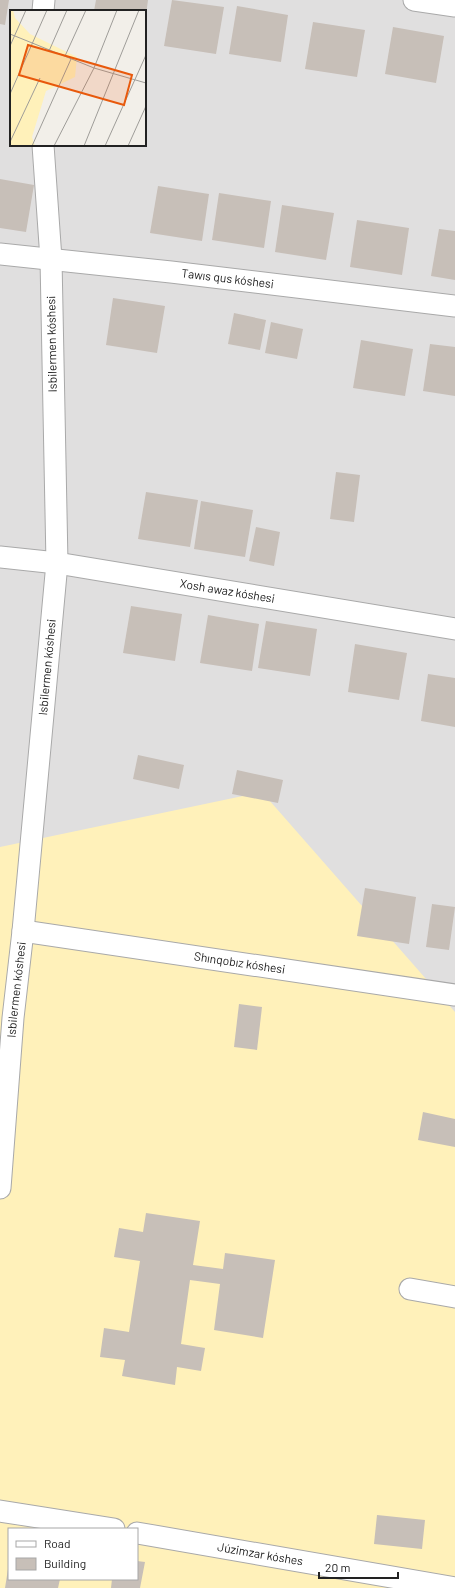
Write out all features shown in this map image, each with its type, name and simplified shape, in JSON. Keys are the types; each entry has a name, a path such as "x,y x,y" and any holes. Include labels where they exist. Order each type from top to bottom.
{"street":[{"path":"43,10 44,0"},
{"path":"414,0 455,6"},
{"name":"Isbilermen kóshesi","path":"0,1188 6,1017 23,930 56,563 51,259 43,146"},
{"name":"Tawıs qus kóshesi","path":"0,254 455,306"},
{"name":"Xosh awaz kóshesi","path":"0,557 56,563 455,629"},
{"name":"Shınqobız kóshesi","path":"23,930 455,996"},
{"path":"410,1289 455,1297"},
{"path":"0,1511 108,1528"},
{"name":"Júzimzar kóshes","path":"138,1533 455,1588"}],"shaded area":[{"path":"0,0 455,0 455,1588 0,1588"}],"sand":[{"path":"262,792 455,1012 455,1588 0,1588 0,847"}],"building":[{"path":"0,0 9,0 5,25 0,24"},
{"path":"96,0 148,0 146,15 146,10 94,10"},
{"path":"172,0 224,7 216,54 164,46"},
{"path":"237,6 288,15 281,62 229,54"},
{"path":"313,22 365,30 357,77 305,69"},
{"path":"393,27 444,36 436,83 385,74"},
{"path":"0,179 34,185 26,232 0,228"},
{"path":"158,186 209,194 202,241 150,233"},
{"path":"219,193 271,201 264,248 212,240"},
{"path":"282,205 334,213 326,260 275,252"},
{"path":"357,220 409,228 402,275 350,267"},
{"path":"439,229 455,231 455,280 431,276"},
{"path":"113,298 165,306 157,353 106,345"},
{"path":"234,313 266,320 260,350 228,344"},
{"path":"271,322 303,329 297,359 265,353"},
{"path":"361,340 413,349 405,396 353,388"},
{"path":"430,344 455,347 455,396 423,391"},
{"path":"336,472 360,475 354,522 330,519"},
{"path":"146,492 198,500 190,547 138,539"},
{"path":"201,501 253,510 245,557 194,549"},
{"path":"256,527 280,532 274,566 249,561"},
{"path":"131,606 182,614 175,661 123,653"},
{"path":"208,615 259,624 252,671 200,663"},
{"path":"266,621 317,629 310,676 258,668"},
{"path":"355,644 407,653 399,700 348,692"},
{"path":"428,674 455,678 455,727 421,721"},
{"path":"138,755 184,765 179,789 133,779"},
{"path":"237,770 283,780 278,803 232,794"},
{"path":"365,888 416,897 409,944 357,936"},
{"path":"432,904 455,907 449,950 426,947"},
{"path":"239,1004 262,1007 257,1050 234,1047"},
{"path":"423,1112 455,1119 455,1147 418,1140"},
{"path":"146,1213 200,1221 193,1265 223,1269 225,1253 275,1260 263,1338 214,1330 220,1284 190,1280 181,1344 205,1348 201,1371 177,1367 175,1385 122,1376 125,1360 100,1357 104,1328 129,1332 140,1261 114,1257 119,1228 143,1232"},
{"path":"377,1515 425,1520 422,1549 374,1544"},
{"path":"138,1561 145,1562 140,1588 111,1588 112,1580 138,1580"},
{"path":"8,1569 8,1580 60,1580 58,1588 5,1588"}]}
